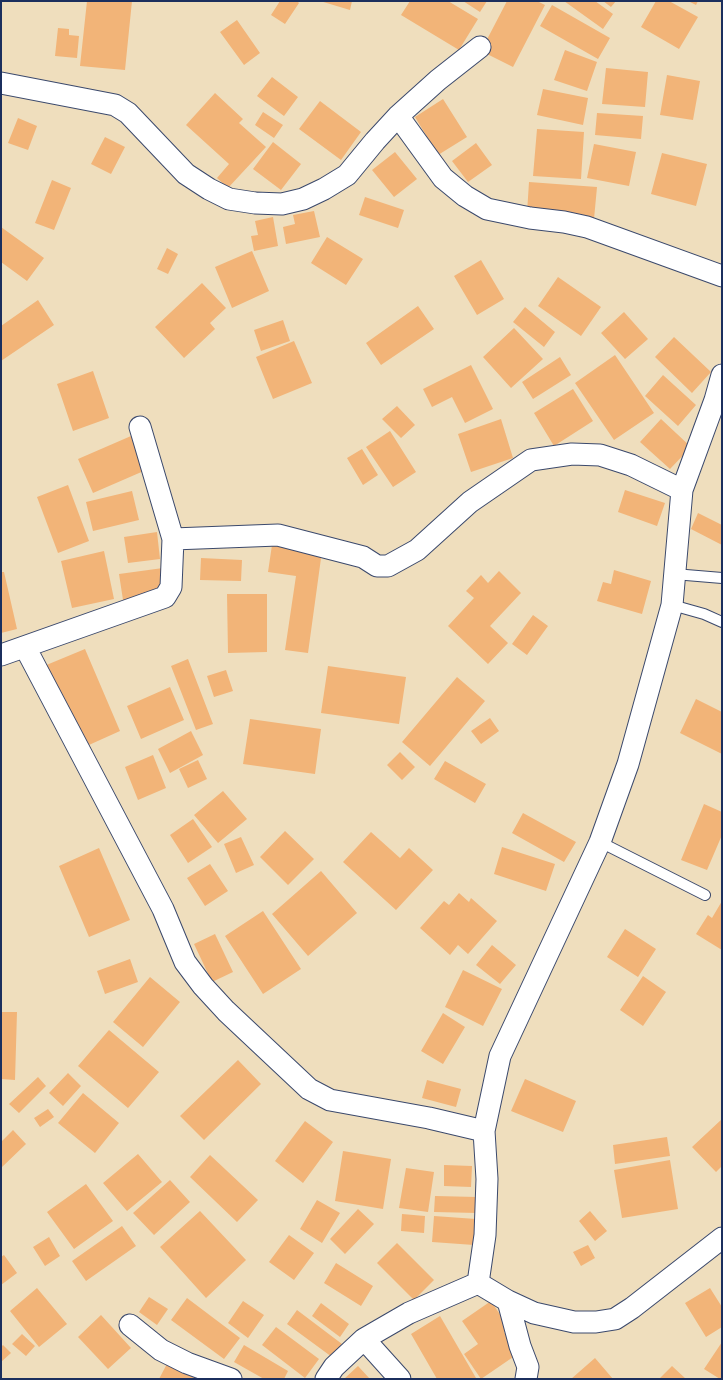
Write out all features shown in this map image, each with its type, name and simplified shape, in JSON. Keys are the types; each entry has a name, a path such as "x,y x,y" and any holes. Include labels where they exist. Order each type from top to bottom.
{"street":[{"path":"1,83 114,106 128,113 186,174 209,189 229,199 255,203 282,204 304,199 347,175 398,116 438,80 480,46"},
{"path":"398,116 443,178 465,196 487,209 530,218 564,222 587,227 722,276"},
{"path":"478,1283 485,1235 487,1179 484,1131 500,1056 600,842 628,764 672,605 682,490 715,400 722,375"},
{"path":"1,655 165,597 171,588 173,539 140,427"},
{"path":"173,539 278,535 363,557 377,566 388,566 417,550 470,502 531,460 572,454 600,455 631,465 682,490"},
{"path":"26,647 163,908 185,962 203,986 226,1011 309,1089 330,1100 429,1118 484,1131"},
{"path":"478,1283 508,1302 534,1313 574,1322 596,1322 615,1319 632,1308 722,1238"},
{"path":"326,1379 334,1367 364,1339 409,1313 478,1283"},
{"path":"508,1302 520,1346 528,1367 526,1379"},
{"path":"130,1325 161,1350 187,1363 231,1379"},
{"path":"364,1339 400,1379"}],"lane":[{"path":"674,574 722,578"},
{"path":"672,605 704,614 722,622"},
{"path":"600,842 705,895"}],"building":[{"path":"87,1 132,1 125,70 80,66"},
{"path":"280,1 297,1 299,3 285,24 271,15"},
{"path":"320,1 352,1 350,10"},
{"path":"410,1 448,1 478,19 459,50 401,15"},
{"path":"463,1 487,1 480,12"},
{"path":"507,1 537,1 545,5 513,67 481,51"},
{"path":"564,1 595,1 613,14 603,29"},
{"path":"603,1 616,1 611,7"},
{"path":"656,1 669,1 698,17 679,49 641,27"},
{"path":"688,1 698,1 696,5"},
{"path":"552,5 610,38 598,59 540,26"},
{"path":"237,20 260,53 244,65 220,32"},
{"path":"58,28 69,29 69,35 79,36 77,58 55,56"},
{"path":"565,50 597,62 587,91 554,80"},
{"path":"606,68 648,72 645,107 602,104"},
{"path":"667,75 700,81 693,120 660,115"},
{"path":"272,77 298,97 284,116 257,96"},
{"path":"543,89 588,98 583,125 537,115"},
{"path":"215,93 243,119 239,123 266,147 228,188 217,178 229,164 186,125"},
{"path":"443,99 467,137 438,155 415,117"},
{"path":"320,101 361,132 341,160 299,129"},
{"path":"263,112 283,125 274,138 255,125"},
{"path":"597,113 643,116 641,139 595,135"},
{"path":"18,118 37,126 28,150 8,143"},
{"path":"537,129 584,132 581,179 533,176"},
{"path":"105,137 125,147 111,174 91,164"},
{"path":"273,142 301,164 281,190 253,169"},
{"path":"476,143 492,165 468,182 452,161"},
{"path":"594,144 636,152 629,186 587,178"},
{"path":"395,152 417,179 394,197 372,170"},
{"path":"662,153 707,164 696,206 651,194"},
{"path":"52,180 71,188 54,230 35,223"},
{"path":"529,182 597,187 594,219 527,213"},
{"path":"365,197 404,210 398,228 359,215"},
{"path":"314,211 320,237 286,244 283,227 295,224 293,215"},
{"path":"273,217 278,246 254,251 251,236 258,235 255,221"},
{"path":"1,227 44,258 27,281 1,262"},
{"path":"327,237 363,259 346,285 311,263"},
{"path":"167,248 178,254 168,274 157,269"},
{"path":"252,251 269,291 232,308 215,267"},
{"path":"481,260 504,299 477,315 454,276"},
{"path":"558,277 601,307 581,336 538,306"},
{"path":"202,283 226,308 210,323 215,329 184,358 155,327"},
{"path":"38,300 54,325 1,361 1,326"},
{"path":"418,306 434,329 381,365 366,343"},
{"path":"525,307 555,332 544,347 513,322"},
{"path":"624,312 648,339 625,359 601,333"},
{"path":"283,320 290,341 261,351 254,330"},
{"path":"514,328 543,359 511,388 483,357"},
{"path":"674,337 711,372 692,393 655,357"},
{"path":"294,341 312,383 273,399 256,357"},
{"path":"615,355 654,413 614,440 575,383"},
{"path":"560,357 571,375 533,399 522,382"},
{"path":"471,365 493,409 465,423 452,397 432,407 423,389"},
{"path":"93,371 109,418 73,431 57,384"},
{"path":"663,375 696,405 678,426 645,396"},
{"path":"573,389 593,421 554,446 534,413"},
{"path":"397,406 415,425 401,438 382,419"},
{"path":"501,419 513,458 471,472 458,434"},
{"path":"661,419 691,447 670,469 640,442"},
{"path":"390,431 416,472 393,487 366,447"},
{"path":"131,436 146,470 93,493 78,459"},
{"path":"362,449 378,475 363,485 347,458"},
{"path":"68,485 89,541 58,553 37,497"},
{"path":"625,490 665,503 657,526 618,512"},
{"path":"132,491 139,520 93,531 86,502"},
{"path":"698,513 722,525 722,545 691,529"},
{"path":"157,532 160,559 128,563 124,537"},
{"path":"272,545 322,551 308,653 285,650 296,576 268,572"},
{"path":"104,551 114,599 72,608 61,561"},
{"path":"201,558 242,560 241,581 200,580"},
{"path":"163,568 167,593 123,600 119,574"},
{"path":"614,570 651,581 642,614 597,601 603,582 611,584"},
{"path":"499,571 521,593 490,626 508,643 488,664 448,626 474,598 466,591 481,575 488,583"},
{"path":"1,572 4,572 17,629 1,633"},
{"path":"227,594 267,594 267,652 228,653"},
{"path":"533,615 548,626 527,655 512,644"},
{"path":"85,649 120,731 80,749 44,666"},
{"path":"188,659 213,724 196,730 171,666"},
{"path":"328,666 406,677 399,724 321,713"},
{"path":"226,670 233,691 214,697 207,676"},
{"path":"457,677 485,701 430,766 402,742"},
{"path":"170,687 184,720 141,739 127,706"},
{"path":"696,699 722,712 722,754 680,733"},
{"path":"490,718 499,731 481,744 471,731"},
{"path":"250,719 321,729 315,774 243,764"},
{"path":"191,731 203,755 170,773 158,749"},
{"path":"400,752 415,767 402,780 387,765"},
{"path":"153,755 166,788 138,800 125,767"},
{"path":"198,760 207,779 188,788 179,769"},
{"path":"445,761 486,784 475,803 434,779"},
{"path":"223,791 247,819 218,843 194,815"},
{"path":"704,804 722,812 722,835 707,870 681,860"},
{"path":"523,813 576,842 564,862 512,833"},
{"path":"193,819 212,847 188,863 170,835"},
{"path":"285,831 314,859 288,885 260,857"},
{"path":"371,832 400,858 409,848 433,870 396,910 343,862"},
{"path":"241,837 254,865 236,873 224,844"},
{"path":"502,847 555,864 546,891 494,874"},
{"path":"99,848 130,920 89,937 59,866"},
{"path":"210,864 228,891 205,906 187,878"},
{"path":"321,871 357,913 308,956 272,914"},
{"path":"459,893 469,902 471,898 497,921 468,954 458,945 450,955 420,928 444,901 449,905"},
{"path":"722,901 722,950 696,934 708,915 712,918"},
{"path":"263,911 301,969 263,994 225,936"},
{"path":"625,929 656,949 638,977 607,957"},
{"path":"215,934 233,972 212,982 194,944"},
{"path":"492,945 516,965 500,984 476,965"},
{"path":"130,959 138,982 105,994 97,971"},
{"path":"463,970 502,989 483,1026 445,1007"},
{"path":"643,976 666,992 643,1026 620,1010"},
{"path":"150,977 180,1002 143,1047 113,1022"},
{"path":"1,1012 17,1012 15,1080 1,1079"},
{"path":"443,1013 465,1027 443,1064 421,1051"},
{"path":"109,1030 159,1072 128,1108 78,1066"},
{"path":"238,1060 261,1084 204,1140 180,1116"},
{"path":"68,1073 81,1086 63,1106 49,1093"},
{"path":"38,1077 46,1086 19,1113 9,1104"},
{"path":"525,1079 576,1101 563,1132 511,1111"},
{"path":"427,1080 461,1089 456,1107 422,1098"},
{"path":"83,1093 119,1123 95,1153 58,1123"},
{"path":"48,1109 54,1117 40,1127 34,1118"},
{"path":"722,1119 722,1166 716,1172 692,1147"},
{"path":"305,1121 333,1142 303,1183 275,1161"},
{"path":"13,1130 26,1144 1,1168 1,1142"},
{"path":"667,1137 670,1156 615,1164 613,1145"},
{"path":"343,1151 391,1159 383,1209 335,1201"},
{"path":"138,1154 162,1182 127,1211 103,1183"},
{"path":"210,1155 258,1200 237,1222 190,1177"},
{"path":"670,1160 678,1209 622,1218 614,1170"},
{"path":"444,1165 472,1166 471,1187 444,1186"},
{"path":"406,1168 434,1172 428,1212 399,1208"},
{"path":"170,1180 190,1202 154,1235 133,1213"},
{"path":"86,1184 113,1221 74,1249 47,1212"},
{"path":"435,1196 477,1197 477,1213 434,1212"},
{"path":"317,1200 340,1213 322,1243 300,1229"},
{"path":"358,1209 374,1224 345,1254 330,1239"},
{"path":"200,1211 246,1260 206,1298 160,1247"},
{"path":"590,1211 607,1231 595,1241 579,1221"},
{"path":"402,1214 425,1216 424,1233 401,1231"},
{"path":"434,1216 476,1219 474,1245 432,1242"},
{"path":"122,1226 136,1246 86,1281 72,1261"},
{"path":"289,1235 314,1253 294,1280 269,1262"},
{"path":"49,1237 60,1256 45,1266 33,1247"},
{"path":"397,1243 434,1280 414,1300 377,1263"},
{"path":"588,1245 595,1258 581,1266 573,1252"},
{"path":"4,1255 17,1273 1,1285 1,1257"},
{"path":"336,1263 373,1286 361,1306 324,1283"},
{"path":"37,1288 67,1324 39,1347 10,1311"},
{"path":"710,1288 722,1307 722,1327 706,1337 685,1303"},
{"path":"149,1297 168,1309 157,1325 139,1312"},
{"path":"187,1298 240,1338 224,1359 171,1320"},
{"path":"243,1301 264,1315 248,1338 228,1323"},
{"path":"491,1301 509,1328 504,1332 519,1353 481,1379 464,1354 478,1344 462,1321"},
{"path":"321,1303 349,1324 340,1337 312,1316"},
{"path":"297,1310 342,1344 332,1357 287,1324"},
{"path":"101,1315 131,1348 108,1369 78,1337"},
{"path":"440,1316 476,1379 437,1379 411,1334"},
{"path":"276,1327 319,1359 305,1378 262,1345"},
{"path":"22,1334 35,1346 26,1356 12,1344"},
{"path":"722,1342 722,1379 720,1379 704,1369"},
{"path":"3,1345 11,1353 1,1362 1,1347"},
{"path":"244,1345 288,1371 284,1379 264,1379 234,1362"},
{"path":"595,1358 613,1379 571,1379"},
{"path":"169,1360 204,1379 159,1379"},
{"path":"358,1366 370,1379 344,1379"},
{"path":"672,1366 686,1379 659,1379"}]}
